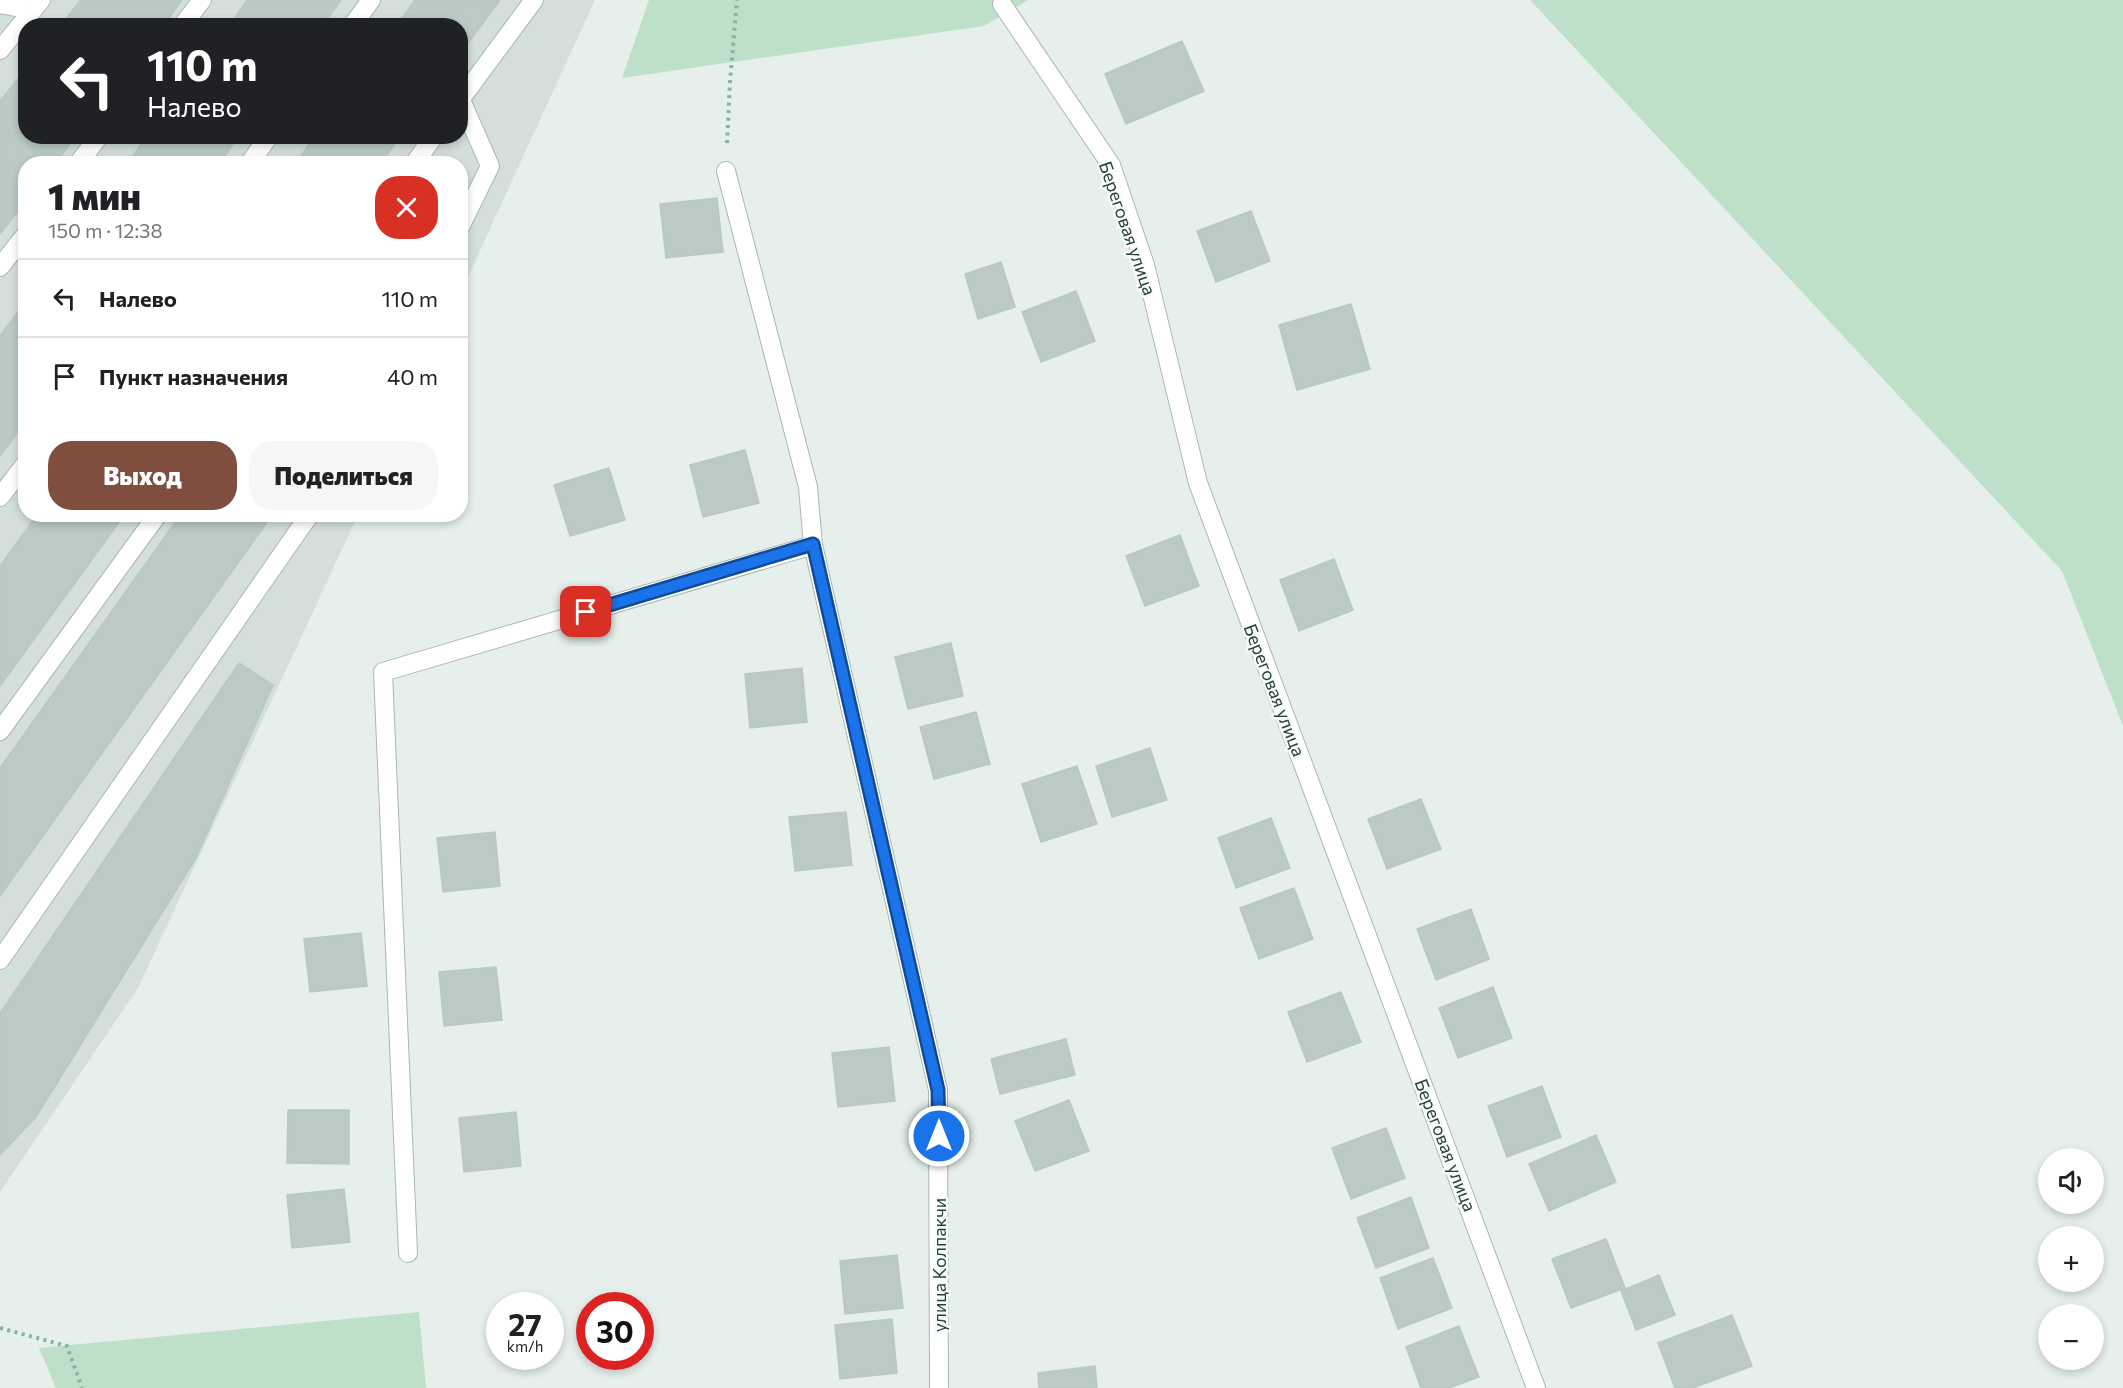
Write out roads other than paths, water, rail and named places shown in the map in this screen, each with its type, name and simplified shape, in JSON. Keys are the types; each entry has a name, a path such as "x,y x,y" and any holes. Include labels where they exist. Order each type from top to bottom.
{"street":[{"path":"188,18 202,0"},
{"path":"358,18 371,0"},
{"path":"468,90 534,0"},
{"path":"0,4 37,5"},
{"name":"Береговая улица","path":"1002,4 1111,165 1145,265 1198,483 1536,1388"},
{"path":"26,18 37,5"},
{"path":"0,50 18,28"},
{"path":"468,116 490,166 468,211"},
{"name":"улица Колпакчи","path":"726,171 808,487 813,544 938,1090 939,1388"},
{"path":"0,267 18,244"},
{"path":"0,497 18,473"},
{"path":"0,731 152,522"},
{"path":"0,960 304,522"},
{"path":"408,1253 383,672 813,544"}]}
